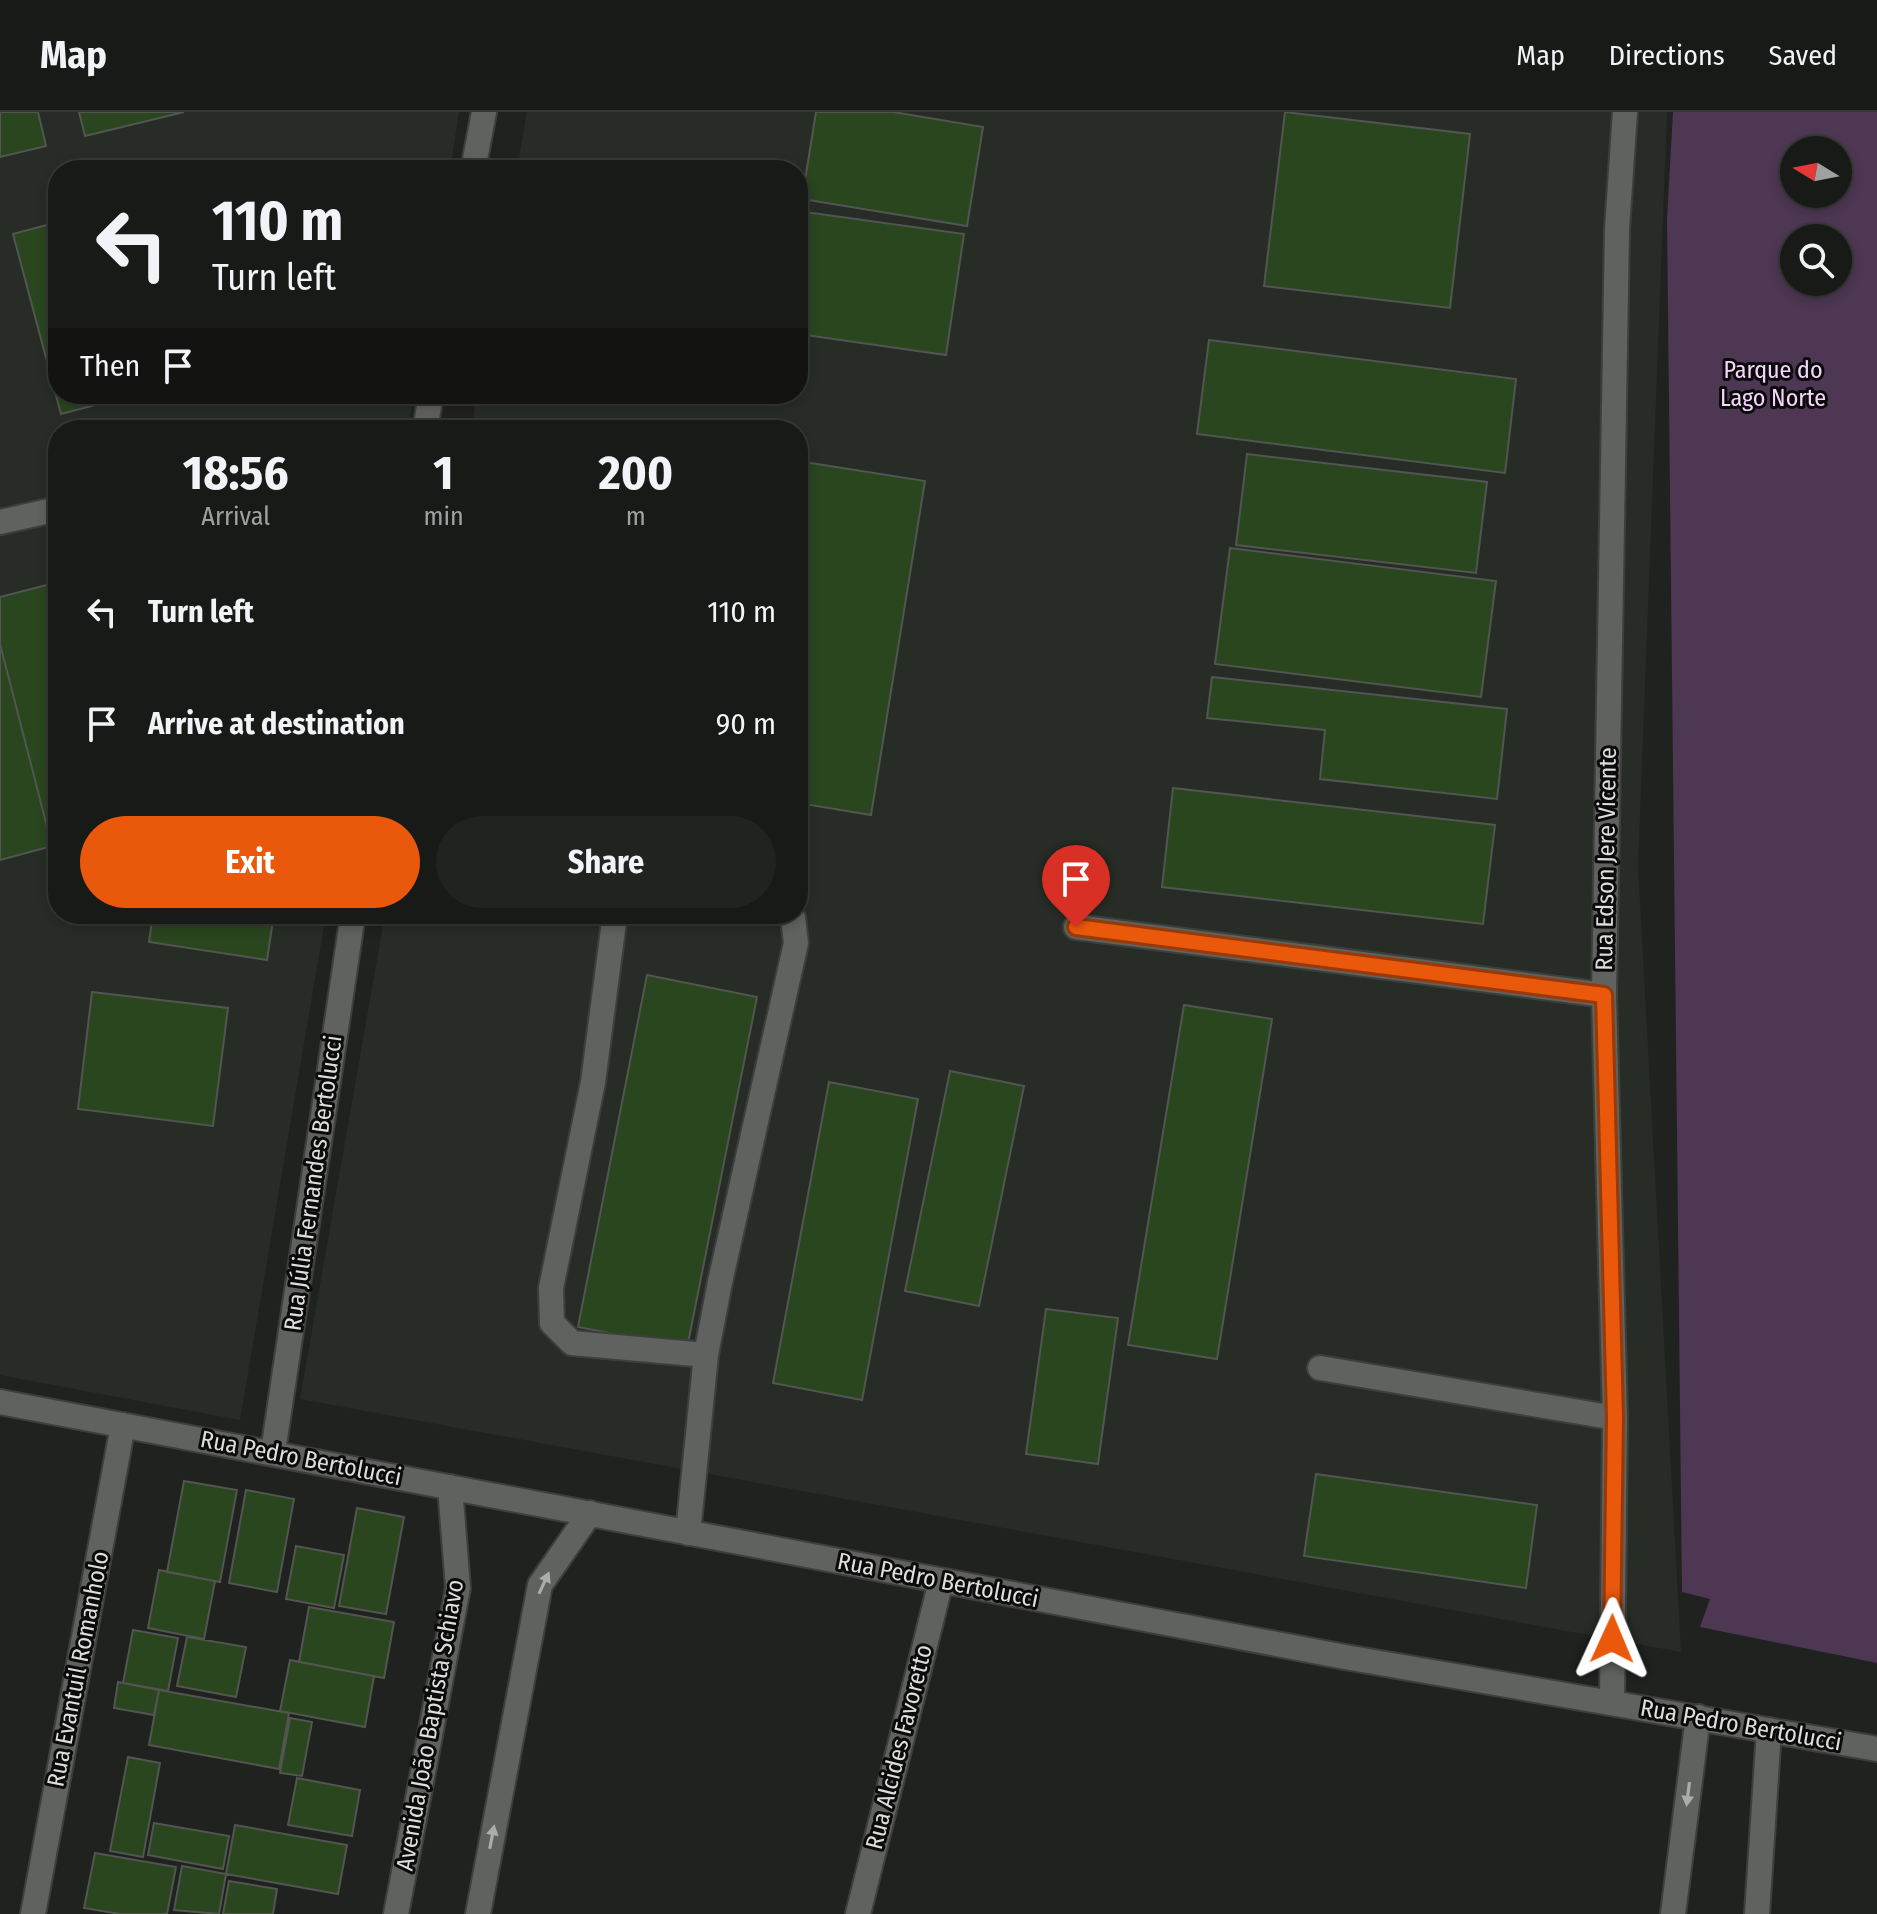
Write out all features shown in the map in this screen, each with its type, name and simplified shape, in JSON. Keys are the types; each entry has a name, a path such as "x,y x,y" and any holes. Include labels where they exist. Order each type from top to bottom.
{"street":[{"path":"475,160 484,112"},
{"name":"Rua Edson Jere Vicente","path":"1612,1703 1615,1418 1604,995 1617,244 1625,112"},
{"path":"0,522 48,511"},
{"name":"Rua Júlia Fernandes Bertolucci","path":"273,1452 352,924"},
{"path":"614,924 593,1082 551,1288 552,1323 572,1343 706,1355"},
{"path":"688,1533 706,1355 796,943 794,924"},
{"path":"1076,927 1604,995"},
{"path":"1320,1368 1615,1418"},
{"name":"Rua Pedro Bertolucci","path":"0,1402 1329,1654 1877,1749"},
{"name":"Rua Evantuil Romanholo","path":"33,1914 123,1425"},
{"name":"Avenida João Baptista Schiavo","path":"396,1914 458,1588 450,1487"},
{"path":"478,1914 540,1585 590,1513"},
{"name":"Rua Alcides Favoretto","path":"858,1914 941,1581"},
{"path":"1673,1914 1698,1717"},
{"path":"1757,1914 1769,1730"}],"shaded area":[{"path":"0,112 459,112 452,160 48,160 48,404 412,404 410,420 48,420 48,924 324,924 240,1420 0,1375"},
{"path":"527,112 1667,112 1638,866 1681,1652 300,1399 383,924 808,924 808,420 473,420 475,404 808,404 808,160 519,160"}],"green space":[{"name":"Parque do Lago Norte","path":"1673,112 1877,112 1877,1663 1700,1627 1710,1599 1682,1592 1667,219"}],"building":[{"path":"0,112 38,112 46,146 0,157"},
{"path":"79,112 184,112 85,136"},
{"path":"816,112 893,112 983,127 967,226 808,200 808,162"},
{"path":"1285,112 1470,134 1450,308 1264,286"},
{"path":"808,212 964,234 946,355 808,335"},
{"path":"48,225 48,365 13,234"},
{"path":"1209,340 1516,379 1505,473 1197,434"},
{"path":"58,404 99,404 61,414"},
{"path":"1247,454 1487,482 1476,573 1236,545"},
{"path":"808,463 925,481 871,815 808,805"},
{"path":"1230,548 1496,581 1481,697 1215,664"},
{"path":"48,585 48,830 0,644 0,597"},
{"path":"0,644 48,830 48,847 0,860"},
{"path":"1212,677 1507,709 1497,799 1320,779 1325,730 1207,718"},
{"path":"1173,788 1495,825 1483,924 1162,887"},
{"path":"152,924 272,924 267,960 149,942"},
{"path":"647,975 757,997 687,1348 578,1327"},
{"path":"92,992 228,1008 213,1126 78,1109"},
{"path":"1184,1005 1272,1019 1217,1359 1128,1345"},
{"path":"950,1071 1024,1086 979,1306 905,1291"},
{"path":"829,1082 918,1099 862,1400 773,1383"},
{"path":"1046,1309 1118,1318 1098,1464 1026,1454"},
{"path":"1316,1474 1537,1505 1526,1588 1304,1556"},
{"path":"184,1481 237,1490 220,1582 167,1572"},
{"path":"246,1490 294,1499 277,1592 229,1583"},
{"path":"357,1508 404,1517 386,1614 339,1606"},
{"path":"296,1546 344,1555 334,1608 286,1599"},
{"path":"159,1570 215,1581 204,1639 148,1628"},
{"path":"309,1607 394,1622 384,1678 299,1662"},
{"path":"133,1630 178,1638 168,1691 123,1683"},
{"path":"187,1637 246,1647 236,1697 177,1686"},
{"path":"290,1660 374,1676 365,1727 280,1711"},
{"path":"118,1682 159,1690 154,1715 114,1708"},
{"path":"159,1690 289,1713 279,1769 149,1745"},
{"path":"290,1718 312,1722 302,1776 280,1773"},
{"path":"128,1757 160,1763 143,1857 110,1851"},
{"path":"297,1778 360,1790 352,1836 288,1825"},
{"path":"154,1823 229,1836 223,1869 148,1855"},
{"path":"235,1825 347,1845 338,1894 226,1874"},
{"path":"95,1853 176,1867 167,1914 120,1914 84,1908"},
{"path":"182,1866 226,1874 219,1914 174,1910"},
{"path":"229,1881 277,1889 273,1914 223,1914"}],"route":[{"path":"1076,927 1604,995 1615,1418 1612,1639"}]}
